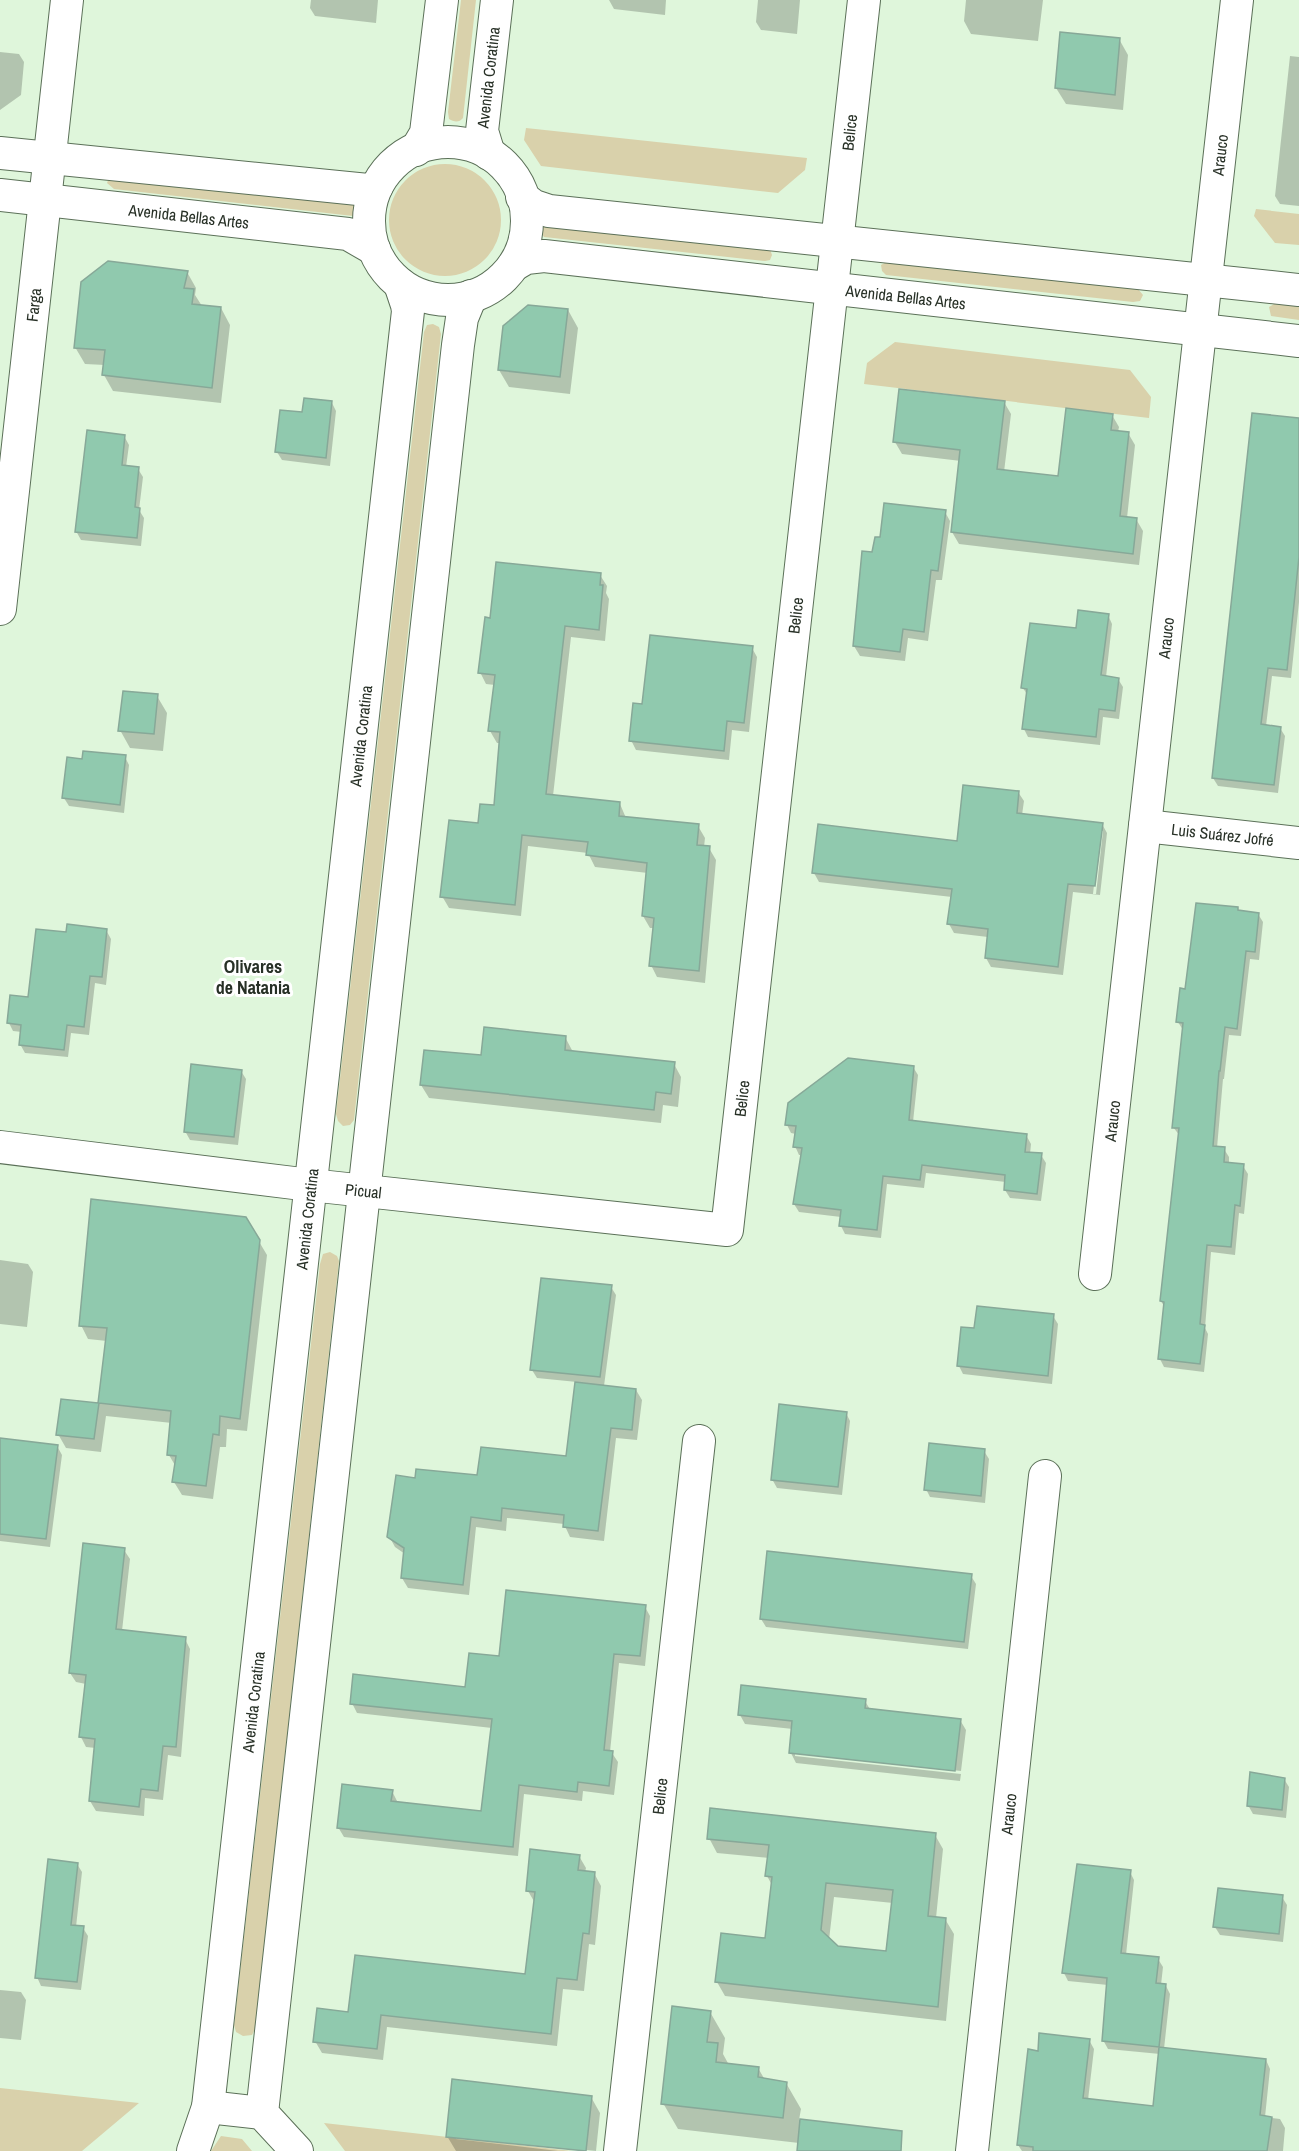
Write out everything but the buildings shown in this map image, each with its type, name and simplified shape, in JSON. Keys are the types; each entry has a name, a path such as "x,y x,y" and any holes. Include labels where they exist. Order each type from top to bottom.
{"street":[{"name":"Farga","path":"0,609 67,0"},
{"path":"416,150 426,133 442,0"},
{"name":"Avenida Coratina","path":"489,154 482,131 497,0"},
{"name":"Belice","path":"727,1230 864,0"},
{"name":"Arauco","path":"1095,1274 1237,0"},
{"path":"446,142 468,144 489,154 504,166 517,183 525,203 527,225 523,246 514,265 500,281 482,293 461,300 440,300 419,294 400,284 385,268 374,249 370,228 370,207 377,186 389,168 405,155 425,145 446,142"},
{"path":"0,153 368,190 377,186"},
{"name":"Avenida Bellas Artes","path":"0,195 348,234 374,249"},
{"path":"522,197 534,206 549,211 1299,290"},
{"name":"Avenida Bellas Artes","path":"514,265 526,258 544,256 1299,341"},
{"name":"Avenida Coratina","path":"193,2151 208,2107 408,311 400,284"},
{"path":"262,2113 458,345 462,318 471,296"},
{"name":"Luis Suárez Jofré","path":"1145,826 1299,843"},
{"name":"Picual","path":"0,1147 310,1185 727,1230"},
{"name":"Belice","path":"620,2151 699,1441"},
{"name":"Arauco","path":"972,2151 1045,1476"},
{"path":"208,2107 262,2113 297,2151"}],"shaded area":[{"path":"461,0 476,0 463,118 456,122 449,119 448,112"},
{"path":"526,128 807,158 805,170 778,193 541,166 524,140"},
{"path":"445,164 466,168 485,180 497,199 501,220 497,241 485,260 466,272 445,276 424,272 405,260 393,241 389,220 393,199 405,180 424,168"},
{"path":"109,178 358,204 360,207 358,215 353,216 114,189 107,183"},
{"path":"1256,209 1299,214 1299,245 1275,243 1254,216"},
{"path":"543,223 770,249 772,255 770,260 765,261 544,237 538,229"},
{"path":"888,261 1134,288 1143,295 1140,301 1133,302 886,275 881,265"},
{"path":"1274,304 1299,306 1299,320 1271,316 1269,307"},
{"path":"433,324 439,327 441,334 354,1120 350,1125 343,1126 336,1114 424,332 427,325"},
{"path":"895,342 1130,370 1151,397 1149,418 864,384 867,363"},
{"path":"330,1252 337,1256 339,1261 255,2029 252,2035 243,2036 236,2032 234,2025 320,1264 323,1254"},
{"path":"0,2088 139,2103 82,2151 0,2151"},
{"path":"324,2123 572,2151 345,2151"},
{"path":"221,2136 242,2139 252,2151 211,2151"}],"district":[{"name":"Olivares de Natania","path":"253,977"}]}
